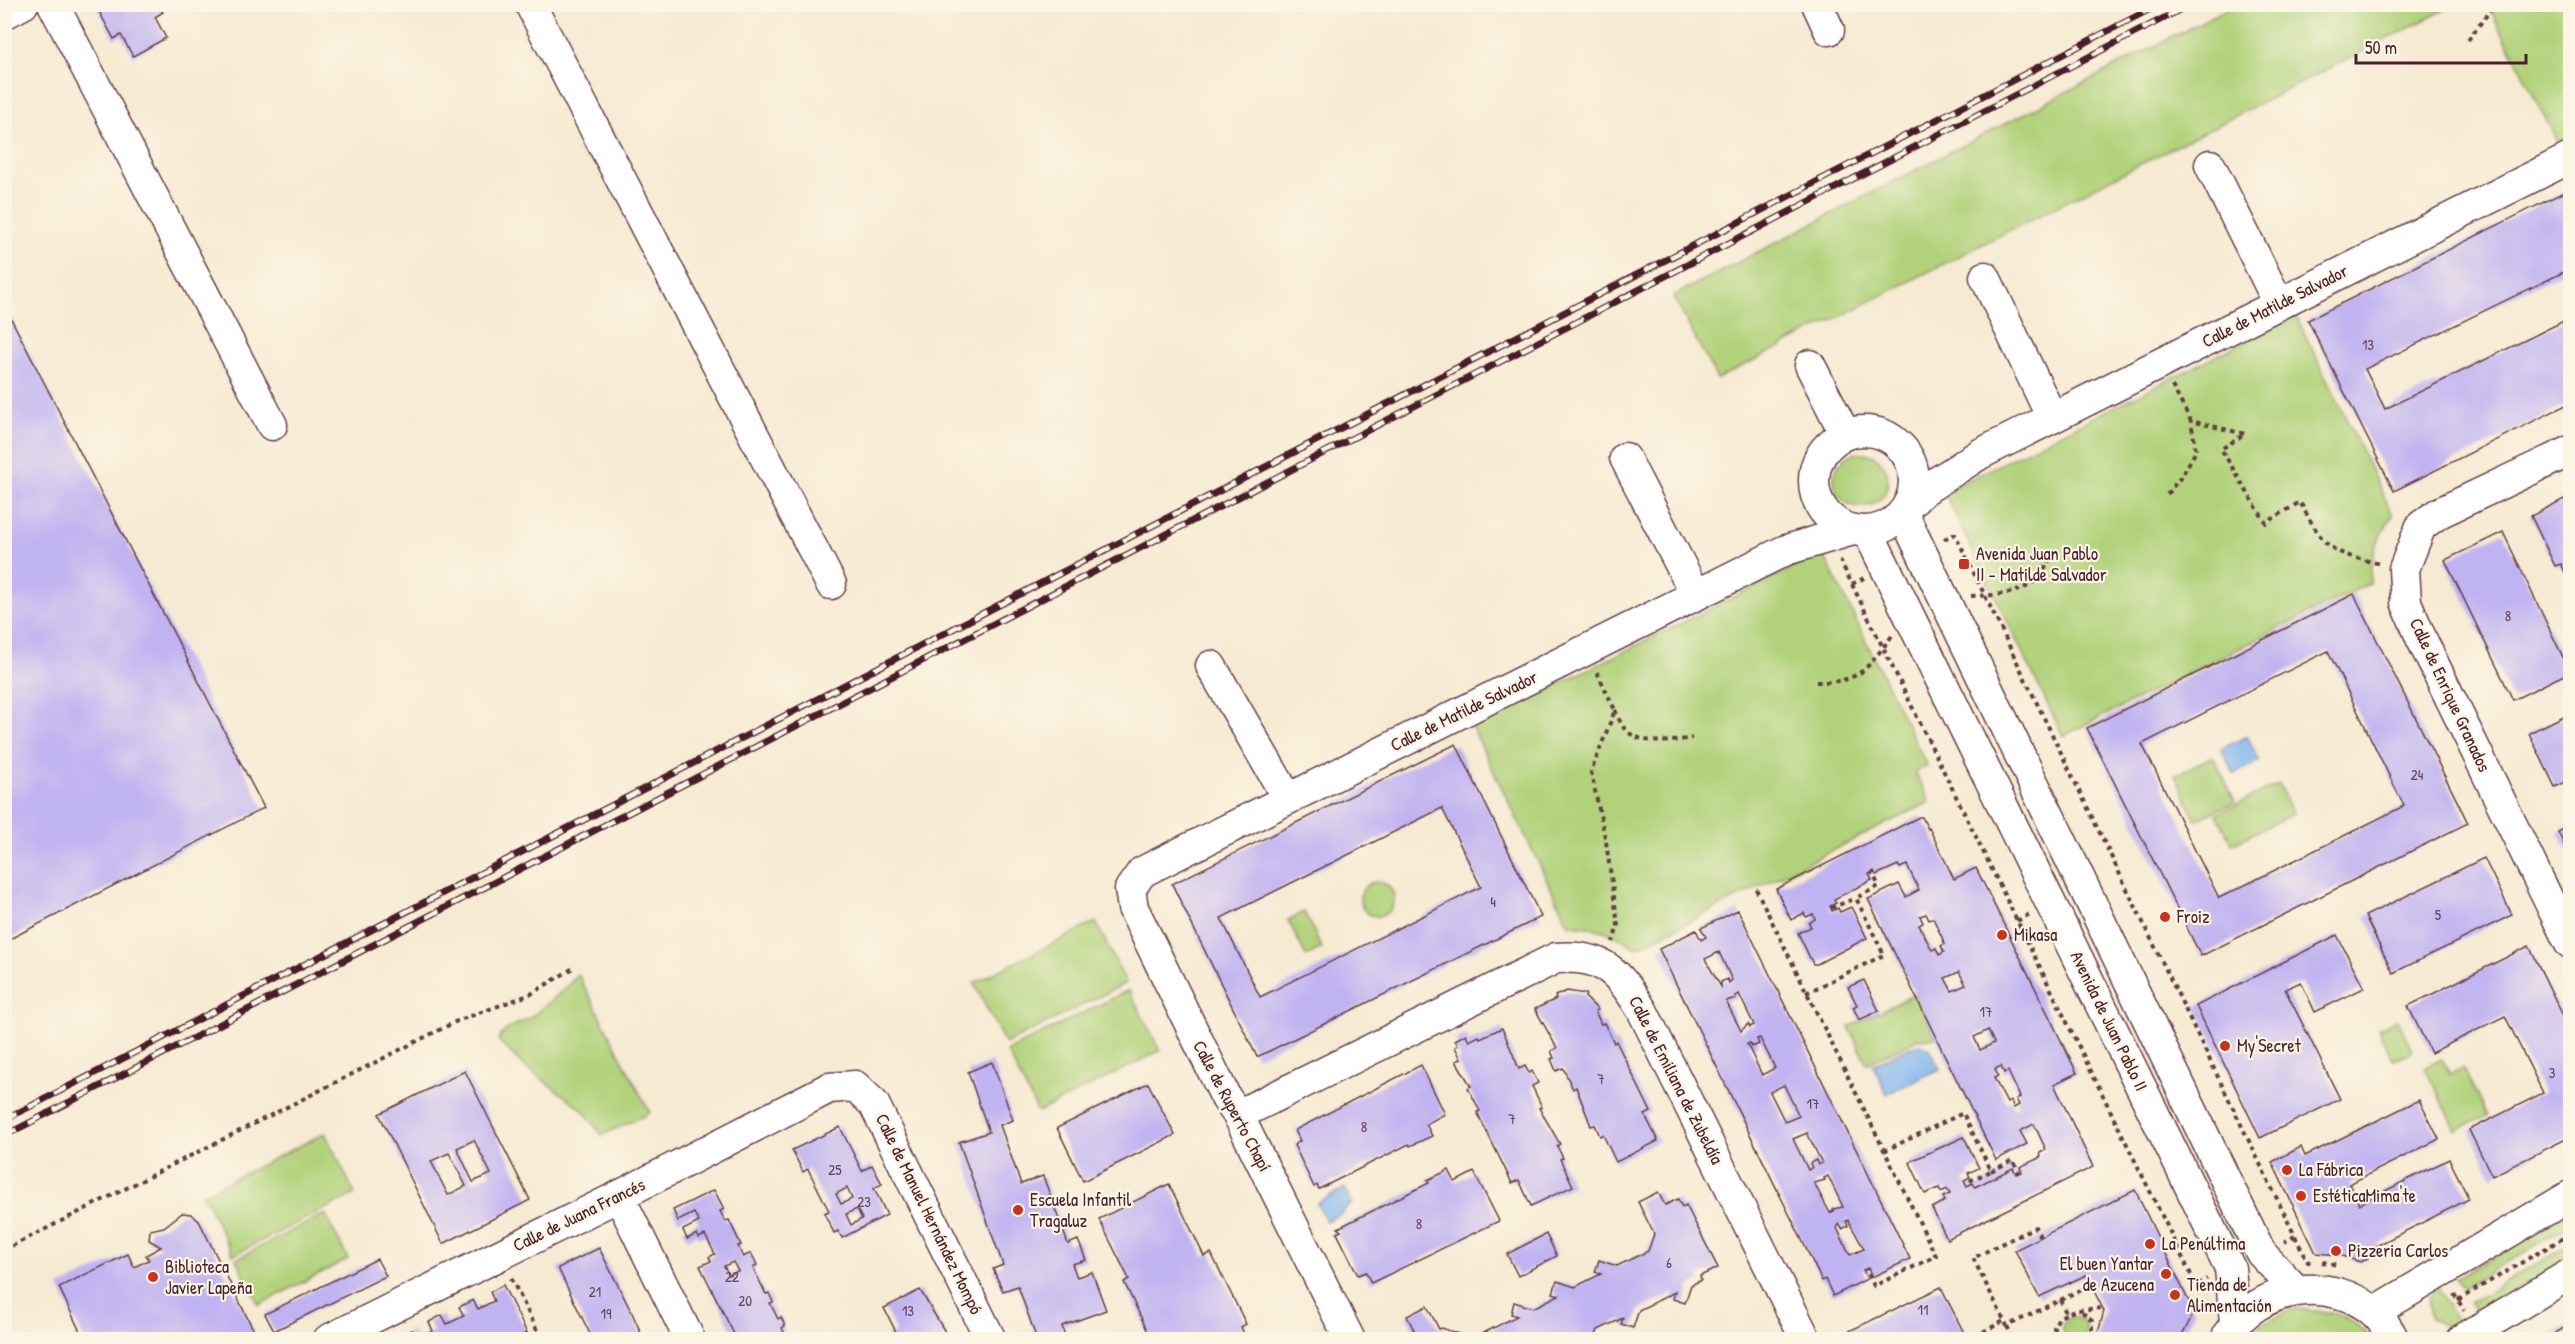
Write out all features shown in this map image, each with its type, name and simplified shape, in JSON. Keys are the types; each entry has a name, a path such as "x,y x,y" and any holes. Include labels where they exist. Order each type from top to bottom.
{"street":[{"path":"4,14 23,4"},
{"path":"54,4 272,425"},
{"path":"530,4 831,585"},
{"name":"Calle de Matilde Salvador","path":"1905,510 1923,491 1980,454 2571,158"},
{"path":"2211,165 2279,304"},
{"path":"1984,277 2052,418"},
{"path":"1810,365 1845,435"},
{"path":"1858,432 1874,433 1890,439 1902,449 1910,462 1914,477 1913,491 1905,510 1888,526 1861,531 1841,526 1830,518 1816,496 1814,481 1816,468 1822,455 1831,444 1845,435 1858,432"},
{"name":"Calle de Matilde Salvador","path":"1902,449 1919,464 1934,467 1980,454"},
{"name":"Calle de Enrique Granados","path":"2571,451 2439,513 2421,526 2404,569 2406,602 2422,640 2571,944"},
{"path":"1625,458 1696,595"},
{"name":"Calle de Matilde Salvador","path":"1786,550 1807,528 1814,515 1816,496"},
{"name":"Avenida de Juan Pablo II","path":"1905,510 1943,598 2261,1253 2296,1290"},
{"name":"Calle de Matilde Salvador","path":"1142,872 1786,550 1861,531"},
{"name":"Avenida de Juan Pablo II","path":"1861,531 1909,614 2230,1268 2230,1331"},
{"path":"1212,666 1288,799"},
{"name":"Calle de Ruperto Chapí","path":"1142,872 1130,889 1133,908 1226,1098 1238,1115 1350,1340"},
{"name":"Calle de Emiliana de Zubeldía","path":"1238,1115 1556,958 1572,957 1606,964 1623,980 1642,1010 1806,1340"},
{"name":"Calle de Manuel Hernández Mompó","path":"829,1088 855,1086 874,1104 991,1340"},
{"name":"Calle de Juana Francés","path":"328,1340 619,1196 829,1088"},
{"path":"619,1196 690,1340"},
{"path":"2374,1312 2571,1196"},
{"path":"2469,1335 2571,1274"},
{"path":"2230,1331 2259,1304 2274,1295 2296,1290 2319,1290 2344,1295 2374,1312 2394,1340"}],"path":[{"path":"2468,40 2495,4"},
{"path":"2160,364 2191,421 2196,451 2181,477 2167,494"},
{"path":"2191,421 2245,434 2222,449 2266,523 2300,502 2320,537 2329,547 2343,555 2404,569"},
{"path":"1943,598 2005,595 2022,589 2043,574 2049,561"},
{"path":"1816,682 1849,680 1864,670 1909,614"},
{"path":"1587,650 1623,728 1640,739 1680,741 1692,738"},
{"path":"1612,946 1618,925 1606,842 1592,772 1615,710"},
{"path":"1831,908 1879,886 1872,872"},
{"path":"1756,889 1936,1256 1874,1286 1866,1269"},
{"path":"1806,993 1884,955 1856,898"},
{"path":"1602,943 1619,949"},
{"path":"4,1250 457,1021 531,994 575,967"},
{"path":"1884,1151 1963,1113 1991,1171"},
{"path":"1965,1183 2013,1160 2019,1173"},
{"path":"2014,1340 1973,1258 2035,1227 2040,1237"},
{"path":"2458,1300 2571,1234"},
{"path":"2295,1236 2308,1262 2342,1266"},
{"path":"499,1254 542,1340"},
{"path":"2442,1272 2458,1300 2469,1335"},
{"path":"2007,1326 2091,1285"},
{"path":"2060,1300 2066,1313"},
{"path":"2056,1340 2054,1327 2060,1317 2066,1313 2103,1308"},
{"path":"2081,1311 2092,1320 2092,1335 2089,1340"},
{"path":"1967,1340 2004,1321"}],"green space":[{"path":"2236,4 2454,5 1717,379 1673,296"},
{"path":"2488,5 2570,5 2570,135 2558,143"},
{"path":"2296,316 2393,515 2376,547 2371,564 2370,583 2063,736 1944,492"},
{"path":"1861,453 1871,455 1880,461 1886,470 1888,480 1886,490 1880,499 1871,505 1861,507 1851,505 1842,499 1836,490 1834,480 1836,470 1842,461 1851,455"},
{"path":"1823,553 1927,766 1915,772 1930,802 1636,948 1604,931 1569,925 1472,727"},
{"path":"2213,756 2235,802 2196,820 2175,775"},
{"path":"2279,784 2293,814 2232,844 2217,814"},
{"path":"1377,882 1389,887 1394,899 1389,911 1377,916 1365,911 1360,899 1365,887"},
{"path":"1304,912 1322,948 1306,956 1288,920"},
{"path":"1096,922 1126,983 1005,1044 974,983"},
{"path":"578,974 650,1113 602,1135 582,1109 523,1065 498,1040 504,1032 532,1016 551,1001"},
{"path":"1129,990 1160,1051 1038,1112 1007,1051"},
{"path":"1915,994 1936,1038 1917,1039 1867,1064 1849,1027"},
{"path":"2397,1019 2412,1051 2393,1060 2378,1029"},
{"path":"2442,1059 2450,1074 2463,1068 2487,1116 2456,1130 2425,1067"},
{"path":"325,1133 355,1194 233,1255 203,1194"},
{"path":"2570,1211 2570,1225 2462,1289 2456,1279"},
{"path":"325,1214 348,1259 259,1305 236,1259"},
{"path":"2570,1244 2570,1257 2476,1313 2470,1303"},
{"path":"2438,1288 2458,1323 2444,1326 2431,1318 2429,1302 2432,1294"},
{"path":"2295,1309 2317,1310 2337,1315 2355,1324 2371,1339 2247,1339 2262,1324"},
{"path":"2074,1317 2083,1320 2086,1329 2083,1338 2074,1341 2065,1338 2062,1329 2065,1320"}],"water":[{"path":"2247,736 2260,761 2234,774 2221,749"},
{"path":"1922,1045 1930,1049 1940,1069 1887,1094 1873,1065 1911,1046"},
{"path":"1345,1188 1352,1203 1341,1214 1326,1221 1317,1203"}],"building":[{"path":"95,4 158,4 163,12 155,17 166,38 133,56 121,35 114,39"},
{"path":"2570,189 2570,269 2365,369 2385,409 2570,318 2570,403 2394,491 2308,320"},
{"path":"4,305 264,808 4,942"},
{"path":"2570,496 2570,583 2561,564 2555,566 2531,516"},
{"path":"2503,532 2570,672 2513,700 2445,560"},
{"path":"2354,594 2468,823 2201,956 2087,728","holes":["2328,651 2404,806 2219,898 2142,744"]},
{"path":"2570,713 2570,780 2555,787 2529,733"},
{"path":"1456,744 1541,917 1257,1057 1172,884","holes":["1442,808 1481,887 1260,997 1221,918"]},
{"path":"1922,817 1954,879 1976,868 2077,1073 2054,1084 2093,1167 1947,1239 1932,1208 1945,1201 1943,1197 1950,1194 1947,1189 1941,1192 1939,1188 1925,1194 1910,1163 1964,1137 1979,1168 1968,1173 1970,1177 1964,1180 1967,1186 1973,1183 1975,1187 2013,1168 2016,1174 2022,1172 2020,1167 2041,1157 2040,1153 2046,1150 2034,1124 2020,1131 2027,1144 1996,1160 1868,899 1899,884 1906,897 1919,890 1907,865 1900,868 1898,865 1876,875 1874,871 1869,874 1872,880 1834,899 1836,903 1830,906 1832,911 1838,908 1840,912 1851,907 1867,938 1817,964 1813,964 1798,933 1811,927 1809,923 1815,919 1813,914 1806,917 1804,913 1791,920 1776,889","holes":["1926,914 1929,920 1933,918 1945,944 1941,946 1944,952 1939,955 1936,948 1932,950 1919,925 1923,923 1920,916","1959,972 1966,985 1952,991 1945,978","1988,1030 1994,1043 1980,1050 1974,1037","2001,1066 2004,1073 2008,1071 2020,1097 2016,1099 2019,1105 2014,1108 2011,1101 2007,1103 1994,1078 1998,1076 1995,1069"]},
{"path":"2570,825 2570,856 2558,832"},
{"path":"2484,858 2512,915 2393,973 2365,916"},
{"path":"1738,910 1910,1259 1872,1277 1868,1268 1863,1270 1867,1279 1833,1296 1825,1279 1822,1281 1659,949 1696,930 1701,940 1706,937 1701,928","holes":["1719,952 1732,980 1729,983 1727,979 1721,982 1721,987 1705,959","1739,994 1754,1025 1750,1027 1748,1024 1741,1031 1726,1001 1736,998 1735,996","1760,1038 1775,1068 1762,1075 1747,1044 1750,1043 1752,1047 1759,1044 1757,1039","1784,1085 1799,1116 1785,1122 1770,1092","1807,1133 1822,1163 1818,1165 1816,1160 1810,1163 1812,1168 1808,1170 1793,1139","1828,1176 1843,1207 1833,1209 1834,1211 1830,1213 1814,1183 1825,1180 1824,1178","1848,1220 1864,1249 1850,1255 1837,1228 1839,1224 1842,1229 1848,1226 1846,1221"]},
{"path":"2337,935 2364,988 2315,1012 2301,982 2285,989 2340,1099 2260,1138 2196,1006"},
{"path":"2529,946 2570,1030 2570,1137 2492,1176 2469,1130 2543,1093 2505,1016 2431,1053 2408,1006"},
{"path":"1864,980 1879,1011 1859,1020 1853,1007 1857,1005 1848,987"},
{"path":"1567,991 1586,994 1585,997 1598,1010 1595,1011 1601,1024 1604,1023 1614,1043 1616,1041 1651,1112 1645,1115 1658,1141 1616,1162 1603,1135 1600,1136 1595,1125 1591,1126 1576,1087 1573,1089 1563,1068 1556,1071 1551,1059 1554,1058 1551,1051 1557,1048 1535,1009"},
{"path":"1502,1028 1519,1069 1525,1066 1529,1073 1532,1071 1538,1083 1532,1086 1542,1107 1539,1108 1560,1144 1557,1146 1563,1158 1560,1159 1573,1186 1531,1206 1519,1180 1512,1183 1477,1112 1480,1111 1468,1088 1471,1086 1456,1061 1461,1059 1455,1047 1458,1045 1455,1040 1466,1034 1469,1041"},
{"path":"992,1062 1013,1120 1000,1125 1021,1184 1043,1176 1068,1244 1078,1240 1086,1260 1072,1264 1077,1277 1092,1272 1106,1310 1062,1326 1066,1340 1037,1340 1018,1286 1003,1291 993,1269 1003,1265 959,1142 989,1132 968,1072"},
{"path":"1421,1065 1445,1114 1426,1124 1432,1136 1410,1146 1409,1144 1319,1189 1317,1185 1314,1187 1294,1145 1300,1141 1295,1130"},
{"path":"465,1071 530,1200 443,1244 379,1114","holes":["474,1140 491,1174 473,1182 457,1148","449,1153 466,1186 448,1195 431,1161"]},
{"path":"1148,1083 1175,1135 1083,1181 1057,1128"},
{"path":"2419,1100 2439,1139 2349,1184 2359,1204 2449,1159 2469,1199 2364,1252 2368,1258 2360,1262 2339,1255 2316,1253 2272,1162 2301,1147 2305,1156"},
{"path":"840,1127 862,1171 872,1165 882,1184 874,1188 887,1215 842,1238 838,1231 834,1233 824,1213 829,1211 808,1169 803,1172 792,1150","holes":["847,1188 852,1199 841,1204 836,1194","857,1209 862,1219 851,1225 846,1214"]},
{"path":"1449,1170 1455,1182 1474,1172 1499,1221 1371,1283 1366,1272 1358,1275 1337,1233 1341,1231 1338,1228 1429,1183 1427,1180"},
{"path":"1169,1184 1204,1256 1211,1253 1246,1324 1241,1327 1247,1340 1152,1340 1124,1282 1129,1279 1099,1219"},
{"path":"714,1190 724,1209 720,1211 725,1221 729,1220 741,1245 738,1246 743,1257 751,1253 757,1265 753,1268 766,1294 769,1293 773,1302 770,1303 778,1319 781,1317 785,1326 782,1328 788,1340 737,1340 700,1266 711,1261 709,1257 715,1254 705,1235 699,1238 697,1234 687,1239 683,1230 699,1222 694,1213 678,1221 673,1210","holes":["733,1262 738,1271 729,1275 724,1266"]},
{"path":"2135,1190 2194,1312 2180,1340 2096,1340 2104,1311 2086,1275 2039,1297 2015,1250"},
{"path":"1658,1192 1665,1205 1678,1199 1682,1207 1686,1205 1718,1268 1700,1276 1701,1280 1691,1285 1685,1303 1673,1299 1675,1292 1639,1310 1633,1328 1621,1324 1623,1318 1598,1330 1594,1340 1470,1340 1517,1316 1511,1314 1514,1302 1533,1308 1559,1295 1553,1293 1557,1281 1575,1287 1601,1274 1595,1272 1599,1260 1617,1266 1648,1251 1654,1234 1638,1202"},
{"name":"Biblioteca Javier Lapeña","path":"182,1213 191,1214 199,1221 254,1331 236,1340 84,1340 59,1287 128,1254 134,1267 149,1260 146,1255 161,1247 149,1240 150,1230 164,1227"},
{"path":"1546,1234 1557,1256 1518,1276 1507,1254"},
{"path":"599,1248 644,1340 593,1340 569,1291 558,1268"},
{"path":"377,1259 386,1276 274,1331 265,1314"},
{"path":"503,1285 527,1333 514,1340 400,1340 399,1337 412,1330 417,1339 433,1331 429,1322 442,1315 447,1324 464,1316 459,1307 473,1300 478,1309 494,1301 490,1292"},
{"path":"1941,1287 1965,1335 1955,1340 1849,1340 1845,1333"},
{"path":"920,1290 947,1335 938,1340 887,1340 886,1337 896,1332 884,1308"},
{"path":"1427,1306 1439,1329 1467,1337 1467,1340 1402,1340 1400,1337 1414,1330 1407,1316"},
{"path":"2570,1324 2570,1340 2544,1340"}],"railway":[{"path":"4,1120 2160,4"},
{"path":"4,1136 2191,4"}],"place":[{"name":"Avenida Juan Pablo II - Matilde Salvador","path":"1964,564"},
{"name":"Froiz","path":"2165,917"},
{"name":"Mikasa","path":"2002,935"},
{"name":"My'Secret","path":"2225,1046"},
{"name":"La Fábrica","path":"2287,1170"},
{"name":"EstéticaMima'te","path":"2301,1196"},
{"name":"Escuela Infantil Tragaluz","path":"1018,1210"},
{"name":"La Penúltima","path":"2150,1244"},
{"name":"Pizzeria Carlos","path":"2336,1251"},
{"name":"El buen Yantar de Azucena","path":"2166,1274"},
{"name":"Biblioteca Javier Lapeña","path":"153,1277"},
{"name":"Tienda de Alimentación","path":"2175,1295"}]}
